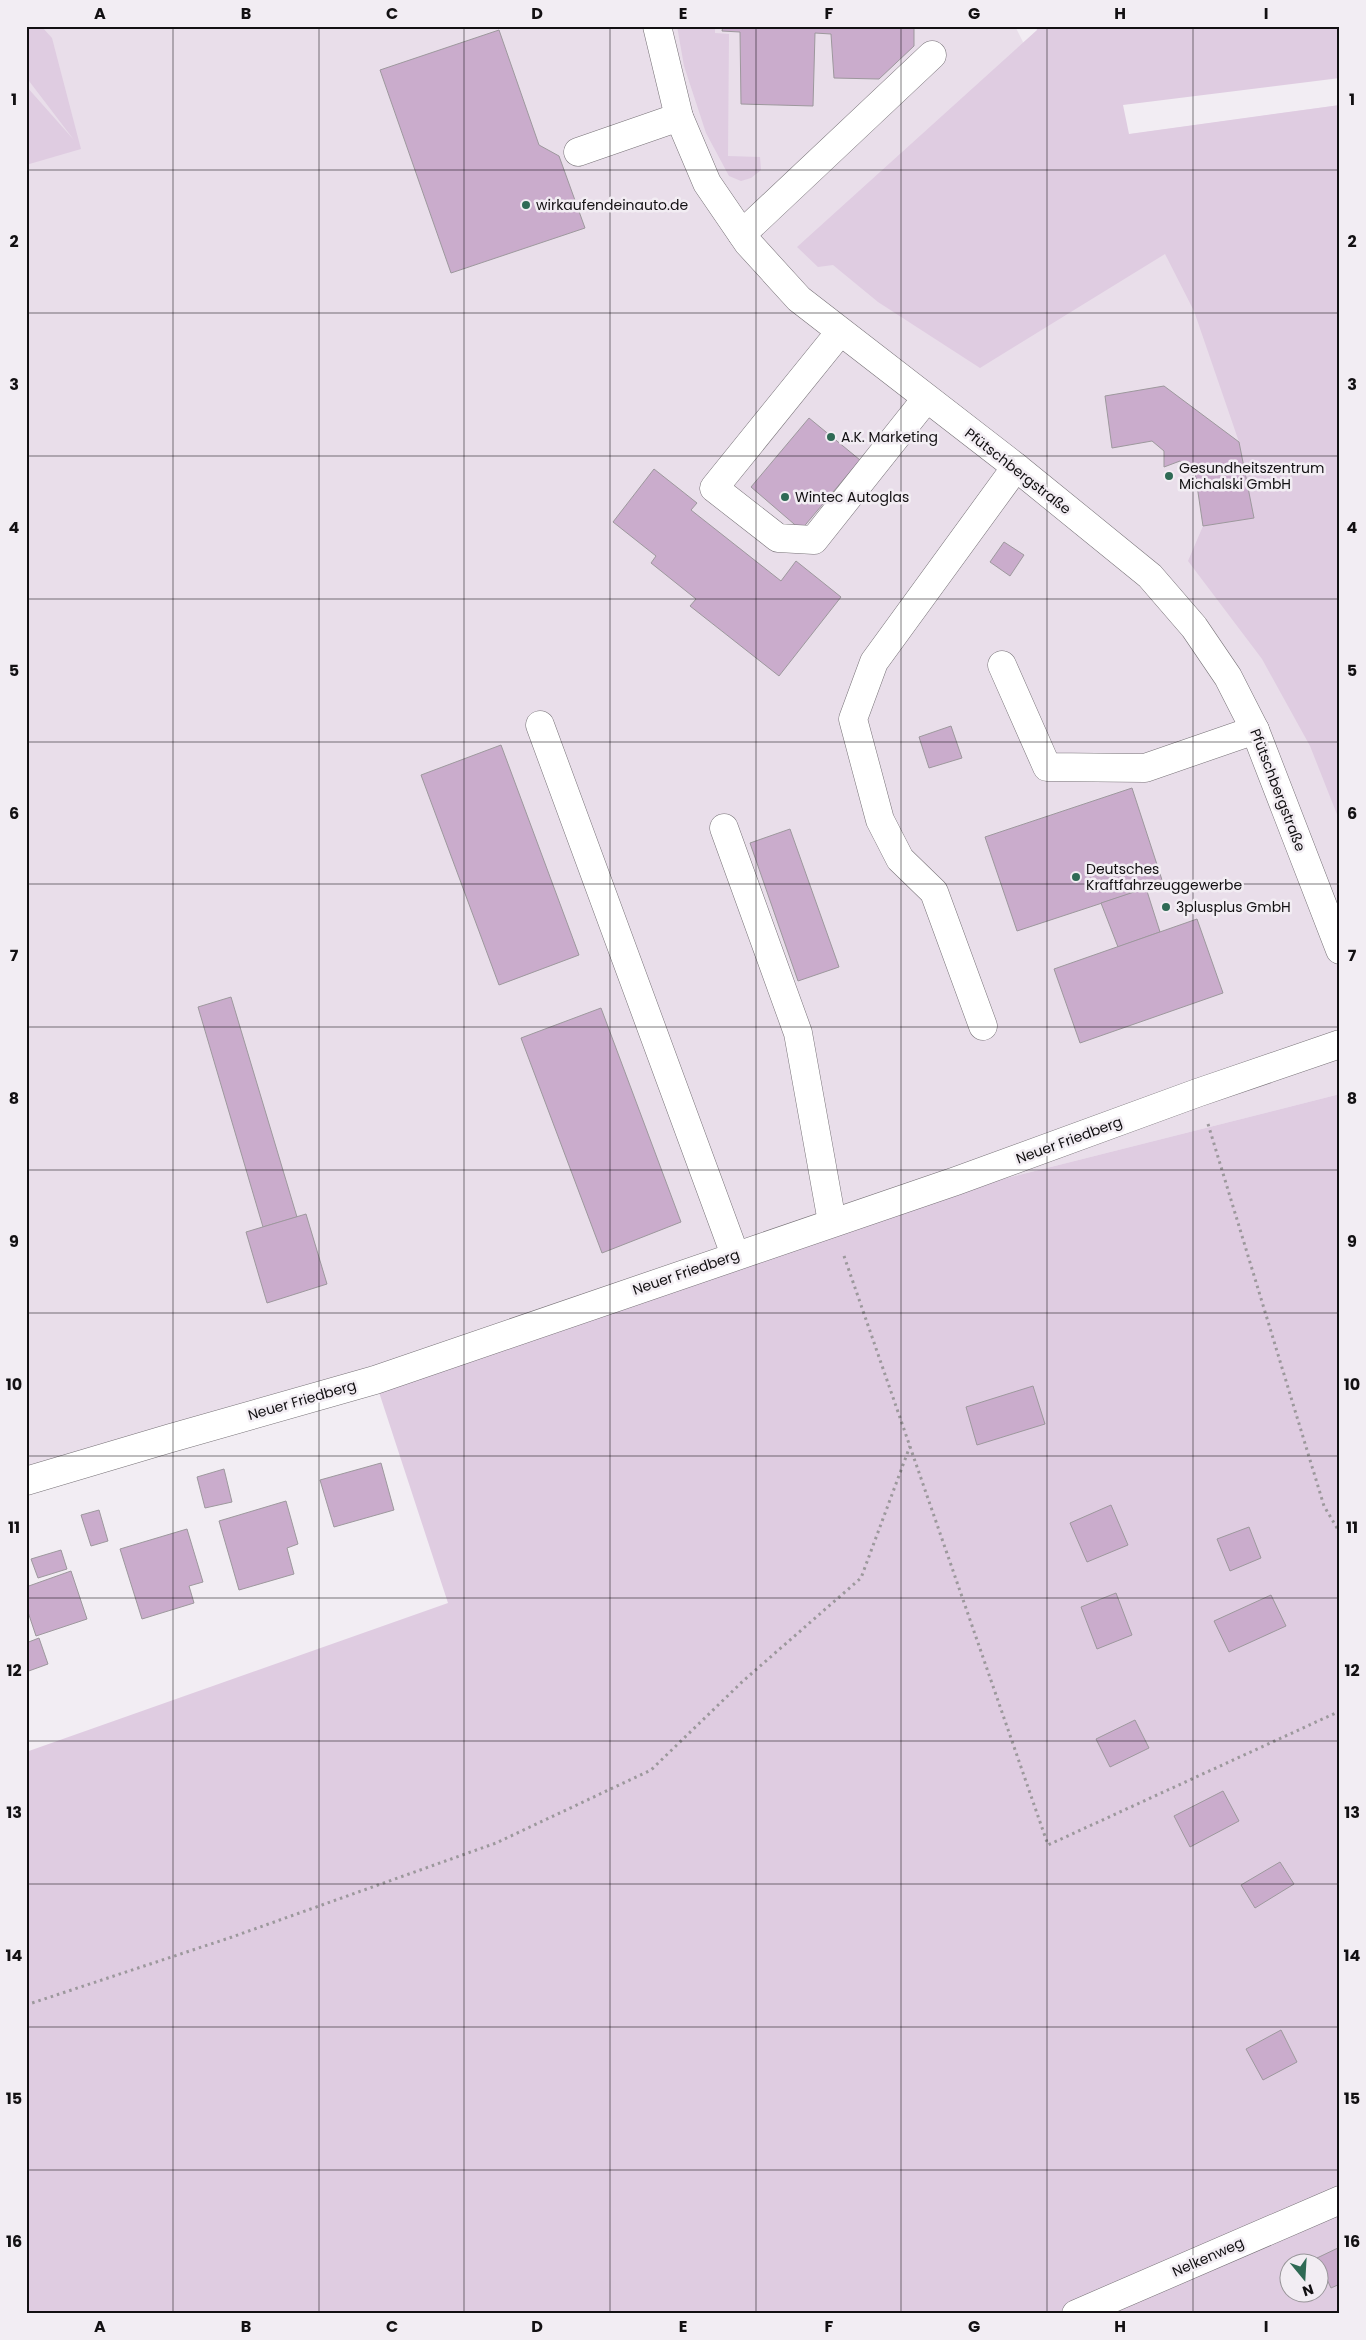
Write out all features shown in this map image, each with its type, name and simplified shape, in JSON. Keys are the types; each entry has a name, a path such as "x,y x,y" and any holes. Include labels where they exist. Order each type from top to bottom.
{"street":[{"name":"Pfütschbergstraße","path":"657,26 680,116 707,183 742,234 799,299 1016,467 1150,576 1194,627 1224,670 1255,730 1340,950"},
{"path":"742,234 932,55"},
{"path":"578,152 680,116"},
{"path":"840,332 714,488 778,538 814,540 926,399"},
{"path":"982,1026 934,892 900,859 880,820 853,719 874,662 1016,467"},
{"path":"1002,665 1047,767 1145,768 1255,730"},
{"path":"540,725 735,1255"},
{"path":"724,828 798,1033 832,1222"},
{"name":"Neuer Friedberg","path":"26,1481 375,1380 735,1255 956,1181 1197,1093 1340,1044"},
{"name":"Nelkenweg","path":"1076,2314 1340,2200"}],"path":[{"path":"1197,1093 1266,1308 1324,1506 1340,1533"},
{"path":"832,1222 1048,1845 1340,1711"},
{"path":"26,2005 232,1937 496,1843 651,1770 743,1681 861,1578 910,1446"}],"shaded area":[{"path":"26,26 1015,26 1073,142 1340,105 1340,1094 832,1222 26,1481"},
{"path":"26,26 41,26 52,38 81,149 26,165 26,86 74,140 26,77"},
{"path":"677,26 715,26 715,33 729,34 728,156 760,157 761,170 751,178 741,181 729,176 706,133 684,66"},
{"path":"1036,26 1340,26 1340,78 1123,105 1129,134 1340,105 1340,822 1310,746 1262,659 1188,561 1203,526 1254,518 1239,442 1194,311 1165,254 980,368 878,302 833,265 818,267 797,247 1037,30"},
{"path":"1340,1094 1340,2314 26,2314 26,1752 448,1603 375,1380 832,1222"}],"building":[{"path":"723,26 914,26 914,46 879,79 834,78 831,34 815,33 813,106 741,104 740,32 722,31"},
{"path":"499,30 539,145 559,156 585,228 451,273 380,70"},
{"path":"1164,386 1239,442 1254,518 1203,526 1195,472 1180,461 1164,467 1164,451 1152,441 1112,448 1105,396"},
{"path":"809,418 860,460 801,530 751,487"},
{"path":"654,469 697,503 691,510 781,581 796,561 841,597 779,676 690,606 696,599 651,563 656,556 613,522"},
{"path":"1004,542 1024,555 1010,576 990,562"},
{"path":"951,726 962,758 929,768 919,737"},
{"path":"501,745 579,955 499,985 421,775"},
{"path":"1132,788 1163,883 1017,931 985,837"},
{"path":"790,829 839,967 798,981 750,843"},
{"path":"1146,888 1160,932 1118,947 1101,903"},
{"path":"1197,919 1223,993 1080,1043 1054,969"},
{"path":"231,997 297,1217 263,1227 198,1007"},
{"path":"601,1008 681,1222 602,1253 521,1038"},
{"path":"306,1214 327,1284 267,1303 246,1232"},
{"path":"1033,1386 1045,1424 977,1445 966,1407"},
{"path":"381,1463 394,1510 334,1527 320,1480"},
{"path":"224,1469 232,1502 205,1508 197,1477"},
{"path":"286,1501 298,1544 287,1548 294,1574 239,1590 219,1521"},
{"path":"1111,1505 1128,1545 1087,1562 1070,1523"},
{"path":"99,1510 108,1541 91,1546 81,1515"},
{"path":"1249,1527 1261,1558 1230,1571 1217,1539"},
{"path":"187,1529 203,1582 189,1586 194,1603 142,1619 120,1549"},
{"path":"61,1550 67,1569 38,1578 31,1559"},
{"path":"71,1571 87,1619 36,1636 26,1606 26,1587"},
{"path":"1116,1593 1132,1635 1097,1649 1081,1607"},
{"path":"1271,1595 1286,1626 1229,1652 1214,1621"},
{"path":"39,1638 48,1664 26,1672 26,1643"},
{"path":"1135,1720 1149,1748 1110,1767 1096,1739"},
{"path":"1223,1791 1239,1821 1190,1847 1174,1816"},
{"path":"1280,1862 1294,1884 1255,1908 1241,1885"},
{"path":"1281,2030 1297,2062 1263,2080 1246,2049"},
{"path":"1340,2247 1340,2284 1331,2288 1328,2282 1328,2253"}],"place":[{"name":"wirkaufendeinauto.de","path":"526,205"},
{"name":"A.K. Marketing","path":"831,437"},
{"name":"Gesundheitszentrum Michalski GmbH","path":"1169,476"},
{"name":"Wintec Autoglas","path":"785,497"},
{"name":"Deutsches Kraftfahrzeuggewerbe","path":"1076,877"},
{"name":"3plusplus GmbH","path":"1166,907"}]}
